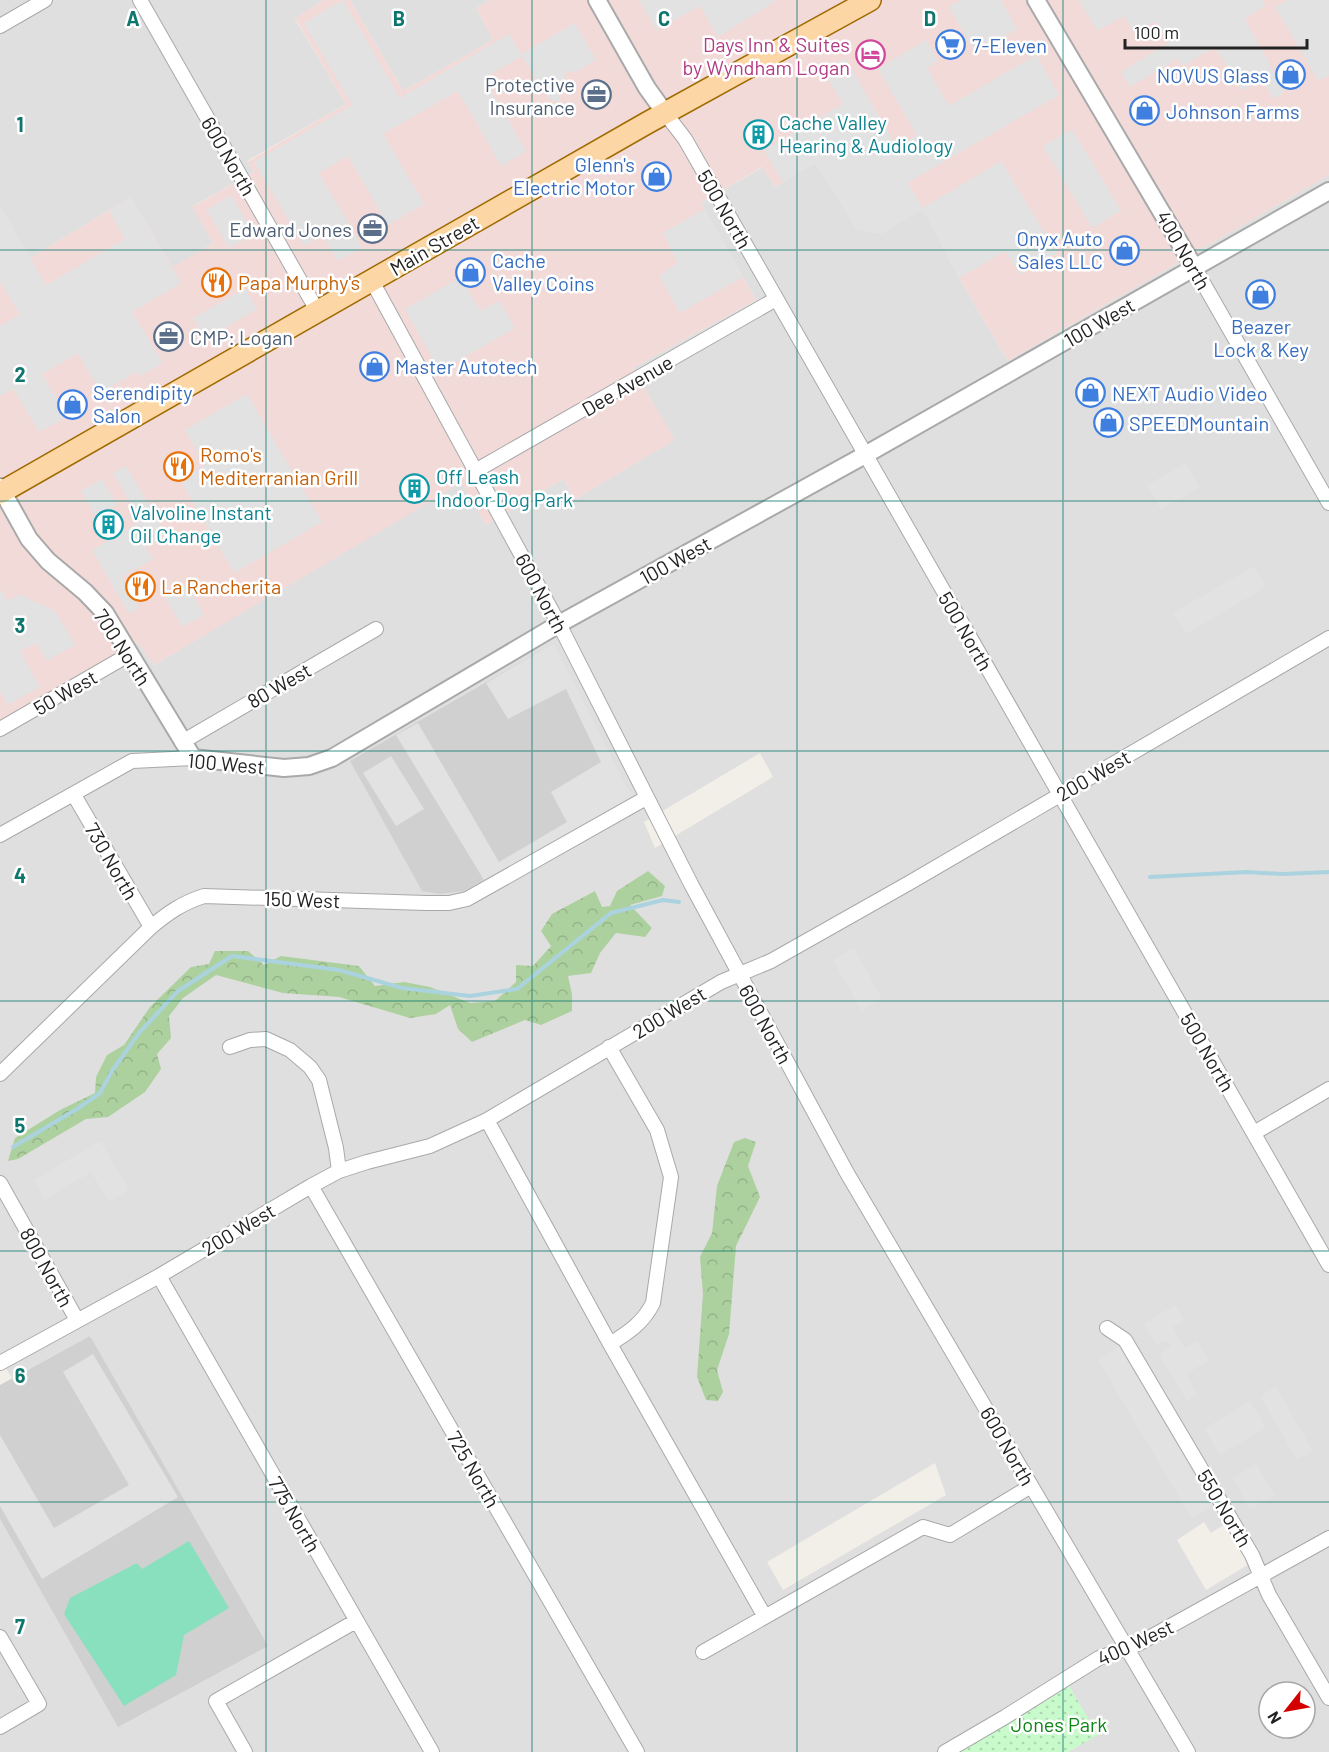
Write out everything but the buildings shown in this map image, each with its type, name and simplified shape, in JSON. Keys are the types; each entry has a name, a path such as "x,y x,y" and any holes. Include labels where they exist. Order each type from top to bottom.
{"main road":[{"name":"Main Street","path":"1,491 665,113 870,0"}],"street":[{"path":"0,26 45,0"},
{"name":"600 North","path":"140,0 318,312"},
{"name":"500 North","path":"597,0 647,88 685,139 1329,1265"},
{"name":"400 North","path":"1036,0 1194,267 1329,503"},
{"name":"100 West","path":"0,835 132,761 193,758 284,768 309,766 332,758 559,624 865,454 1329,191"},
{"name":"600 North","path":"372,281 477,470 559,624 738,974 847,1173 1188,1752"},
{"name":"Dee Avenue","path":"477,470 776,299"},
{"name":"700 North","path":"1,491 30,539 48,561 85,592 105,613 193,758"},
{"name":"80 West","path":"182,742 376,628"},
{"name":"200 West","path":"0,1363 159,1276 339,1171 430,1146 487,1120 721,982 771,961 1329,638"},
{"name":"50 West","path":"0,729 130,654"},
{"name":"730 North","path":"74,795 151,927"},
{"name":"150 West","path":"0,1074 151,927 171,910 187,901 204,896 426,903 449,903 467,899 646,798"},
{"path":"230,1047 250,1040 266,1039 290,1050 310,1067 318,1080 336,1148 339,1171"},
{"path":"609,1047 657,1130 671,1177 653,1303 647,1316 634,1329 610,1344"},
{"path":"1254,1133 1329,1089"},
{"path":"487,1120 610,1344 765,1617"},
{"name":"800 North","path":"0,1183 77,1320"},
{"name":"725 North","path":"311,1186 631,1750"},
{"name":"775 North","path":"159,1276 432,1752"},
{"name":"550 North","path":"1107,1328 1125,1340 1252,1555 1269,1595 1329,1698"},
{"path":"703,1652 923,1527 950,1535 1031,1486"},
{"name":"400 West","path":"945,1752 1005,1718 1099,1658 1143,1642 1329,1538"},
{"path":"245,1752 216,1701 356,1621"},
{"path":"0,1637 39,1704 0,1727"}],"shaded area":[{"path":"0,0 324,0 295,19 346,104 247,161 254,172 193,206 213,243 173,268 131,197 30,258 0,206"},
{"path":"324,0 350,0 403,91 493,40 476,8 490,0 1329,0 1329,175 1008,361 959,278 923,209 880,234 857,230 815,163 775,187 762,167 701,203 756,300 633,368 675,440 575,499 563,479 486,525 461,482 154,665 138,643 0,720 0,206 30,258 131,197 173,267 213,243 192,207 254,172 247,162 346,104 295,18"},
{"path":"343,0 400,98 509,34 521,54 575,23 596,60 578,71 566,72 559,102 550,100 522,56 484,78 526,151 501,166 458,91 383,134 424,204 388,225 348,156 319,173 362,247 338,261 323,235 304,246 254,162 352,105 304,23"},
{"path":"350,0 490,0 476,8 493,40 403,91"},
{"path":"639,0 777,0 718,37 700,6 656,30"},
{"path":"961,0 1001,0 1017,29 975,52 949,7"},
{"path":"1079,0 1262,0 1265,6 1245,19 1285,92 1273,99 1262,80 1242,91 1215,47 1183,66 1178,58 1130,87 1121,72 1168,43 1155,21 1134,33 1124,16 1097,31"},
{"path":"1287,0 1329,0 1329,75 1318,81 1275,7"},
{"path":"926,40 938,61 927,68 949,106 1036,55 1059,95 907,183 923,208 1001,161 1057,253 1020,275 1005,251 959,278 923,209 880,234 857,230 815,163 783,182 764,150 843,104 823,71 845,58 897,147 917,135 878,69"},
{"path":"1072,129 1121,211 1092,228 1043,146"},
{"path":"815,163 880,234 923,209 959,278 1008,361 1329,175 1329,1752 1068,1752 1097,1735 1069,1686 960,1752 0,1752 0,1519 118,1726 91,1336 12,1378 0,1359 0,720 138,643 154,665 461,481 486,525 563,479 575,499 674,440 633,368 756,300 701,203 763,167 775,187","holes":["554,644 632,798 464,891","760,753 773,777 655,848 644,822","935,1463 946,1495 783,1590 767,1562","1238,1516 1261,1557 1206,1590 1177,1540 1204,1522 1211,1533"]},
{"path":"231,195 254,234 229,248 207,210"},
{"path":"131,197 181,283 132,312 163,363 140,376 137,372 101,392 78,353 42,374 67,417 39,432 14,389 0,396 0,326 20,314 0,282 0,206 46,285 125,239 109,211"},
{"path":"704,209 743,277 680,313 659,276 678,263 663,233"},
{"path":"461,277 480,311 499,301 515,328 440,371 405,309"},
{"path":"245,289 257,309 206,339 193,318"},
{"path":"247,394 322,522 234,573 180,480 205,465 185,430"},
{"path":"1186,463 1200,488 1161,510 1147,485"},
{"path":"126,466 166,534 145,546 153,559 122,577 139,608 129,614 92,550 141,521 113,473"},
{"path":"102,479 117,505 96,517 81,491"},
{"path":"1254,566 1266,587 1186,634 1173,613"},
{"path":"186,584 204,615 182,627 165,597"},
{"path":"2,590 8,601 19,594 55,611 75,645 47,661 36,643 20,651 40,687 8,705 0,691 0,592"},
{"path":"554,643 633,798 464,891 440,894 422,891 350,761"},
{"path":"554,643 633,798 484,880 396,735 418,723 499,862 567,822 551,792 601,762 566,689 508,719 486,683"},
{"path":"391,756 424,809 396,826 363,773"},
{"path":"854,948 882,999 862,1011 833,960"},
{"path":"100,1141 129,1189 109,1202 91,1172 45,1200 34,1180"},
{"path":"1175,1305 1184,1320 1173,1327 1185,1348 1198,1341 1209,1360 1186,1374 1198,1395 1187,1401 1159,1355 1171,1347 1166,1340 1157,1345 1144,1324"},
{"path":"90,1336 268,1646 118,1727 0,1519 0,1385"},
{"path":"1119,1347 1213,1506 1192,1519 1098,1360"},
{"path":"93,1354 178,1497 42,1579 0,1506 0,1435 54,1528 129,1485 63,1372"},
{"path":"1276,1387 1313,1451 1297,1460 1260,1396"},
{"path":"1250,1401 1266,1428 1220,1455 1204,1429"},
{"path":"1256,1464 1275,1495 1250,1509 1232,1478"}],"green space":[{"path":"648,871 665,886 662,896 630,905 652,928 645,937 616,933 600,953 591,973 568,976 572,994 572,1011 541,1025 525,1020 472,1042 458,1029 450,1005 436,1014 410,1018 339,997 283,993 216,975 183,998 169,1016 171,1038 157,1054 161,1069 145,1092 108,1117 86,1119 18,1159 8,1161 15,1138 60,1110 95,1093 96,1077 107,1055 124,1045 150,1007 191,967 209,964 215,951 248,951 264,965 281,956 359,966 375,986 404,982 430,987 470,1003 495,1001 516,982 516,965 533,966 551,946 541,931 552,914 595,891 602,907 610,906 617,891"},
{"path":"745,1138 756,1142 748,1166 760,1197 736,1246 729,1334 717,1370 723,1392 718,1401 706,1400 697,1377 703,1294 700,1257 712,1233 717,1186 734,1142"},
{"path":"189,1541 229,1608 184,1635 176,1675 124,1706 64,1614 70,1598 137,1563 142,1569"},
{"name":"Jones Park","path":"1069,1686 1098,1735 1068,1752 960,1752"}],"waterway":[{"path":"1150,877 1247,872 1282,874 1329,872"},
{"path":"13,1147 100,1093 112,1071 139,1033 178,991 232,956 339,970 402,988 470,996 517,989 611,913 663,900 679,902"}],"place":[{"name":"7-Eleven","path":"951,45"},
{"name":"Days Inn & Suites by Wyndham Logan","path":"871,55"},
{"name":"NOVUS Glass","path":"1290,75"},
{"name":"Protective Insurance","path":"596,95"},
{"name":"Johnson Farms","path":"1145,111"},
{"name":"Cache Valley Hearing & Audiology","path":"758,134"},
{"name":"Glenn's Electric Motor","path":"656,176"},
{"name":"Edward Jones","path":"373,229"},
{"name":"Onyx Auto Sales LLC","path":"1124,250"},
{"name":"Cache Valley Coins","path":"471,272"},
{"name":"Papa Murphy's","path":"217,282"},
{"name":"Beazer Lock & Key","path":"1261,295"},
{"name":"CMP: Logan","path":"169,337"},
{"name":"Master Autotech","path":"374,366"},
{"name":"NEXT Audio Video","path":"1091,393"},
{"name":"Serendipity Salon","path":"72,404"},
{"name":"SPEEDMountain","path":"1108,423"},
{"name":"Romo's Mediterranian Grill","path":"179,466"},
{"name":"Off Leash Indoor Dog Park","path":"415,488"},
{"name":"Valvoline Instant Oil Change","path":"109,524"},
{"name":"La Rancherita","path":"140,586"}]}
